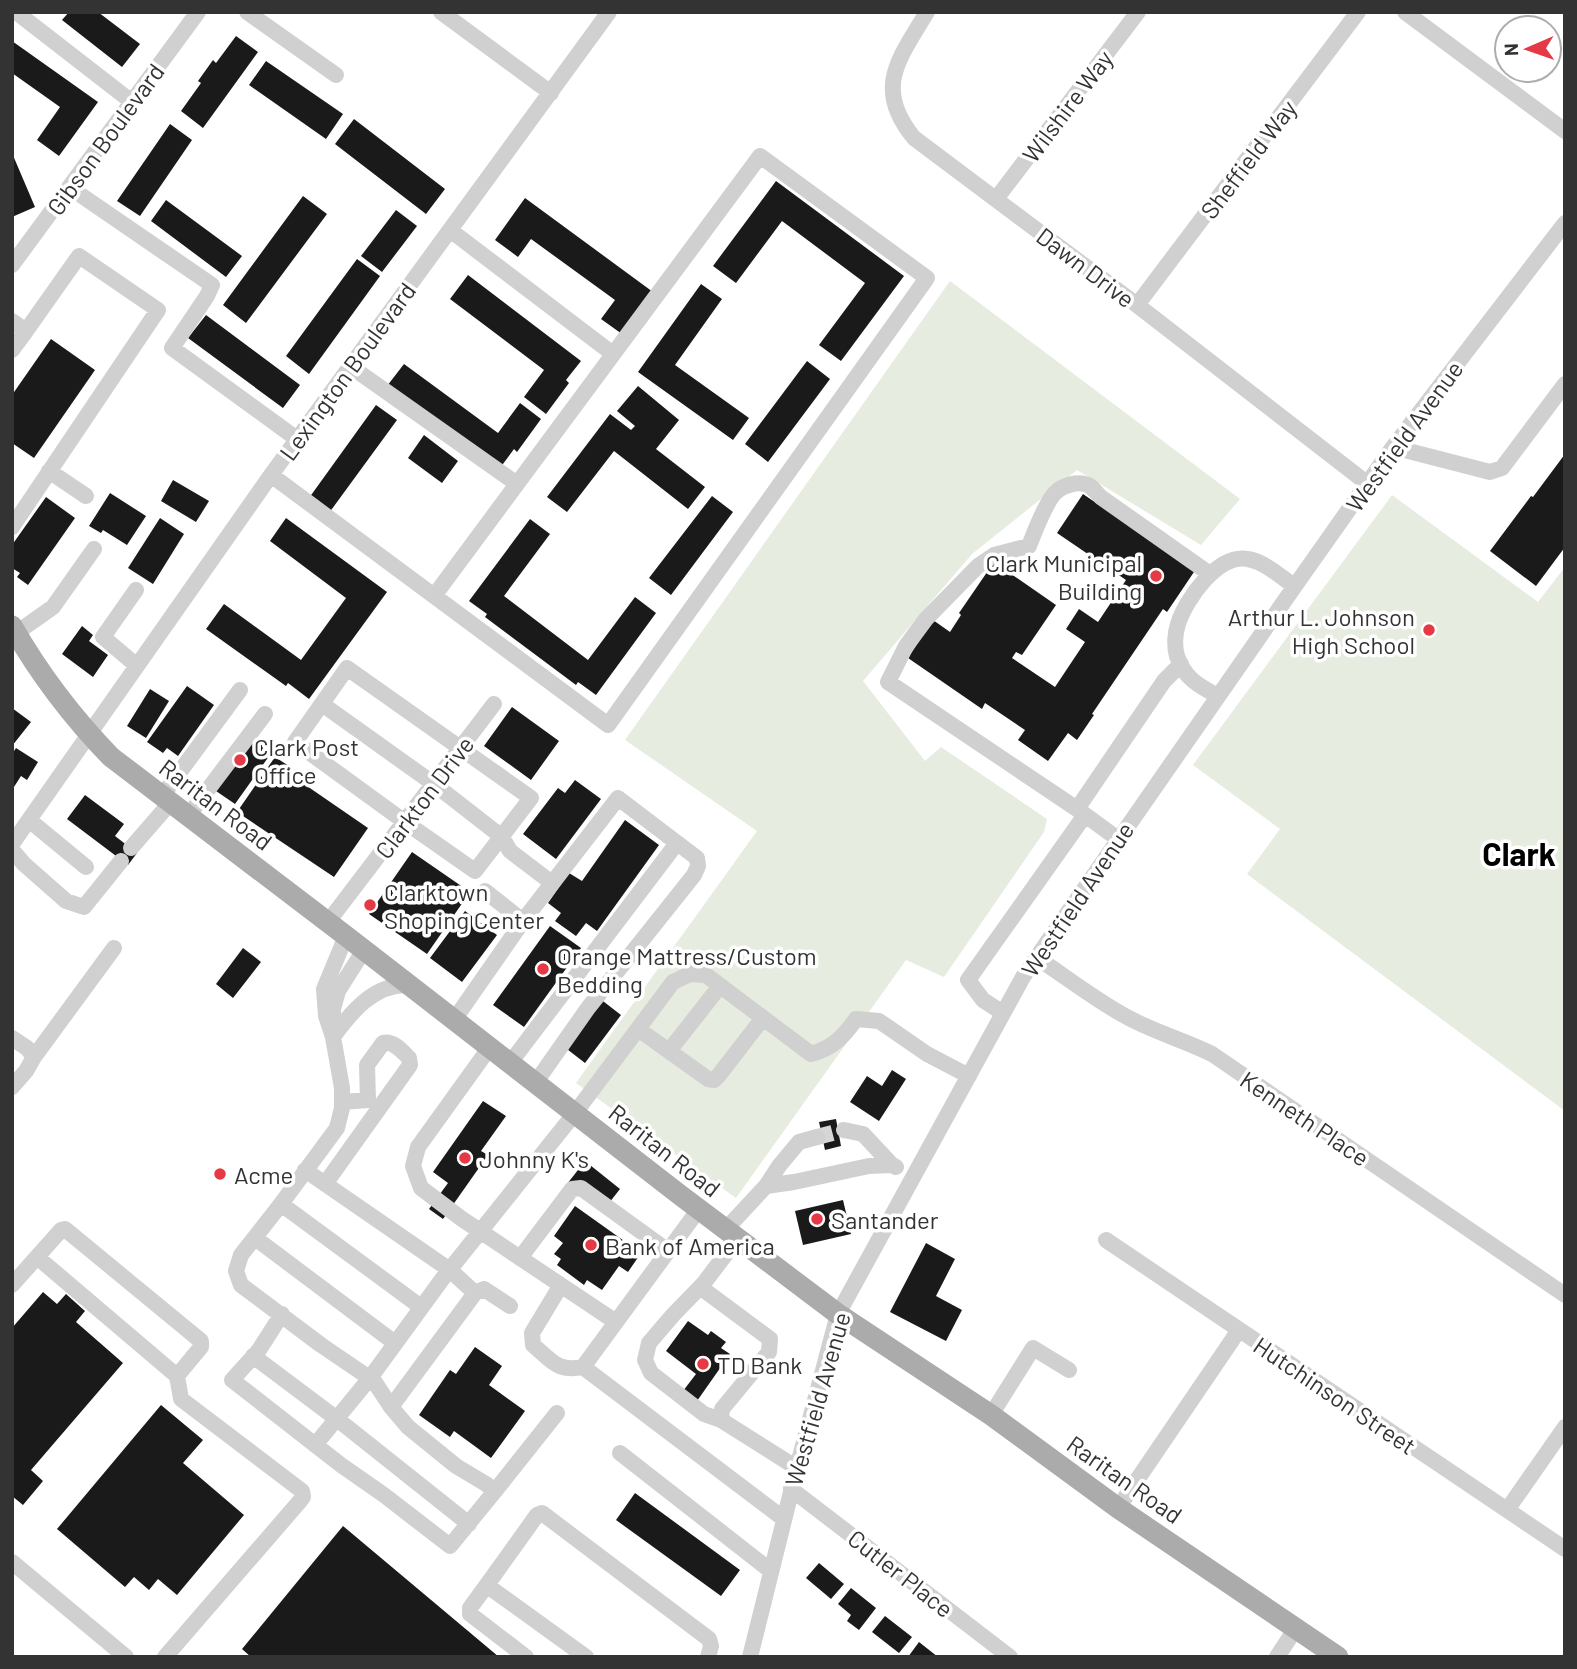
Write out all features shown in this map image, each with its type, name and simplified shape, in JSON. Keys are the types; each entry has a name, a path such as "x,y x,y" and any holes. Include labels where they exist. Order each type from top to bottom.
{"main road":[{"name":"Raritan Road","path":"13,632 89,734 111,757 838,1314 991,1415 1118,1508 1338,1657"}],"street":[{"path":"16,12 132,102"},
{"name":"Gibson Boulevard","path":"12,265 198,12"},
{"path":"247,12 336,75"},
{"path":"441,12 551,93"},
{"name":"Lexington Boulevard","path":"12,844 271,475 610,12"},
{"name":"Dawn Drive","path":"927,12 901,55 893,74 895,109 914,138 1137,305 1368,484"},
{"name":"Wilshire Way","path":"996,199 1138,12"},
{"name":"Sheffield Way","path":"1137,305 1359,12"},
{"path":"1405,12 1565,131"},
{"path":"271,475 434,596 608,725 927,278 760,156 434,596"},
{"path":"69,187 212,285 172,348 298,439"},
{"name":"Westfield Avenue","path":"750,1657 838,1314 1023,977 1393,447 1565,223"},
{"path":"450,230 613,354"},
{"path":"12,350 79,256 158,310 12,527"},
{"path":"12,321 26,331"},
{"path":"351,366 517,484"},
{"path":"1393,447 1490,472 1502,468 1565,384"},
{"path":"49,471 86,496"},
{"path":"1118,839 888,682 906,646 926,619 978,566 994,555 1030,546 1037,525 1054,494 1070,484 1091,486 1102,498 1210,574"},
{"path":"13,632 53,607 94,549"},
{"path":"1218,696 1195,684 1176,654 1177,624 1194,594 1221,564 1240,558 1260,563 1294,586"},
{"path":"136,590 103,637 137,666"},
{"path":"1003,1013 983,1000 968,980 1081,812 1164,681 1181,664"},
{"path":"347,668 531,798 475,871 295,742 322,704 347,668"},
{"path":"12,850 66,901 84,906 126,855 240,690"},
{"path":"322,704 435,784 502,837 510,851 552,883"},
{"name":"Clarkton Drive","path":"328,922 494,704"},
{"path":"188,816 265,714"},
{"path":"454,1020 523,921 618,798 697,858 698,866 694,875 588,1008 536,1082"},
{"path":"29,820 86,867"},
{"path":"510,1063 677,843"},
{"path":"485,891 523,921"},
{"path":"346,936 324,989 326,1016 333,1037 342,1088 341,1117 337,1128 282,1204 241,1255 236,1271 240,1284 374,1381 403,1422 435,1450 495,1491"},
{"path":"12,1087 114,948"},
{"path":"333,1037 333,1009 338,992 364,950"},
{"name":"Kenneth Place","path":"1036,957 1125,1016 1212,1054 1565,1295"},
{"path":"587,961 611,981"},
{"path":"315,1445 575,1113 673,982 691,974 706,975 811,1054 826,1050 845,1034 856,1019 879,1021 927,1054 969,1076"},
{"path":"333,1037 357,1006 370,996 399,984 409,985"},
{"path":"668,1051 720,986"},
{"path":"638,1029 708,1079 714,1080 763,1018"},
{"path":"12,1038 27,1048 34,1057"},
{"path":"490,1047 418,1147 413,1166 421,1188 481,1232 616,1322"},
{"path":"325,1184 374,1107 342,1102"},
{"path":"844,1130 863,1134 892,1165 914,1176"},
{"path":"797,1468 721,1420 704,1414 651,1373 645,1360 649,1343 700,1287 732,1234 779,1166 799,1142 817,1137"},
{"path":"766,1186 869,1166 892,1165"},
{"path":"305,1170 450,1270 475,1293"},
{"path":"520,1258 572,1189 581,1188 668,1251"},
{"path":"282,1204 422,1307"},
{"path":"561,1285 532,1333 533,1345 561,1368 571,1370 583,1367 699,1209"},
{"path":"12,1285 61,1230 65,1229 201,1341 201,1347 177,1376"},
{"path":"255,1238 395,1343"},
{"name":"Hutchinson Street","path":"1106,1240 1565,1549"},
{"path":"37,1257 177,1376 181,1399 302,1491 303,1497 165,1657"},
{"path":"700,1287 770,1339 769,1352 722,1409 721,1420"},
{"path":"391,1407 475,1293 484,1289 510,1306"},
{"path":"282,1314 253,1356 232,1380 450,1546 557,1413"},
{"path":"1118,1508 1239,1330"},
{"path":"991,1415 1033,1348 1069,1370"},
{"path":"253,1356 469,1524"},
{"path":"583,1367 784,1519"},
{"path":"1507,1510 1565,1427"},
{"path":"620,1453 771,1571"},
{"name":"Cutler Place","path":"792,1489 1010,1657"},
{"path":"526,1657 470,1614 470,1608 537,1515 542,1513 709,1639 711,1646 708,1657"},
{"path":"12,1562 126,1657"},
{"path":"489,1582 489,1587 586,1657"},
{"path":"1277,1657 1296,1628"}],"shaded area":[{"path":"950,281 1240,499 1201,545 1077,470 972,554 863,681 925,761 941,747 1047,819 1044,832 944,977 906,960 736,1198 576,1083 757,831 625,740"},
{"name":"Arthur L. Johnson High School","path":"1392,495 1538,602 1565,567 1565,1111 1247,874 1280,829 1193,765"}],"building":[{"path":"69,12 98,12 140,44 122,67 62,20"},
{"path":"236,36 258,52 203,128 181,111 213,60 216,63"},
{"path":"12,41 98,102 59,156 37,140 60,107 12,73"},
{"path":"266,61 343,114 326,139 249,85"},
{"path":"354,119 445,189 426,214 335,144"},
{"path":"170,124 192,140 140,216 117,201"},
{"path":"12,153 35,207 12,217"},
{"path":"776,181 904,276 841,361 819,345 865,283 782,221 736,283 713,266"},
{"path":"303,196 327,214 246,323 223,305"},
{"path":"525,198 653,292 622,334 601,319 615,300 531,239 518,257 495,240"},
{"path":"166,200 242,256 226,277 151,221"},
{"path":"396,210 417,226 382,272 361,256"},
{"path":"357,259 380,276 309,374 286,356"},
{"path":"468,275 581,361 566,380 569,383 546,414 524,397 544,370 450,299"},
{"path":"701,284 722,299 675,365 749,418 733,440 638,372"},
{"path":"206,315 300,385 283,408 188,338"},
{"path":"51,339 95,370 34,458 12,443 12,395"},
{"path":"807,361 830,379 768,462 745,444"},
{"path":"404,364 498,433 520,403 541,419 517,452 514,449 500,468 387,386"},
{"path":"638,386 679,420 656,449 705,487 688,509 614,451 567,512 547,497 610,414 631,430 635,426 617,411"},
{"path":"376,405 397,420 329,513 309,498"},
{"path":"424,435 458,461 442,483 408,458"},
{"path":"1565,454 1565,547 1536,586 1490,551"},
{"path":"173,480 209,501 196,522 161,501"},
{"path":"110,493 146,516 127,545 103,530 101,533 89,526"},
{"path":"1083,494 1196,569 1167,612 1163,609 1077,740 1068,733 1048,761 1018,740 1025,730 985,703 982,709 908,658 933,620 950,632 961,615 959,613 994,562 1056,605 1022,655 1016,652 1012,658 1055,687 1085,642 1066,629 1079,609 1098,622 1126,580 1057,533"},
{"path":"712,496 733,512 671,595 649,578"},
{"path":"46,497 75,518 28,585 17,577 20,573 12,568 12,545"},
{"path":"160,518 184,534 153,584 128,568"},
{"path":"286,518 387,592 309,699 288,683 286,686 206,629 224,604 301,660 346,598 270,541"},
{"path":"530,519 550,534 504,596 588,660 635,597 656,613 596,695 578,682 576,685 485,617 487,614 469,601"},
{"path":"82,626 93,635 89,641 108,655 93,677 62,654"},
{"path":"187,686 214,705 178,756 167,748 163,753 147,742"},
{"path":"150,689 169,701 146,738 127,726"},
{"path":"512,707 559,741 531,780 484,746"},
{"path":"12,708 31,722 12,746"},
{"path":"253,738 272,752 235,804 216,791"},
{"path":"16,748 38,762 27,780 21,776 12,790 12,754"},
{"path":"275,757 292,768 288,773 368,828 334,877 237,812"},
{"path":"575,780 601,799 556,859 523,834 558,788 565,793"},
{"path":"85,795 124,824 115,836 137,853 128,865 67,819"},
{"path":"625,820 659,845 597,931 586,923 576,936 555,921 561,913 548,903 569,873 582,881"},
{"path":"412,852 470,892 427,954 369,914"},
{"path":"465,911 497,935 462,982 430,958"},
{"path":"550,926 581,948 524,1027 493,1005"},
{"path":"243,948 261,962 233,998 216,984"},
{"path":"599,998 621,1015 585,1063 563,1046"},
{"path":"892,1070 906,1079 879,1121 850,1102 867,1076 882,1086"},
{"path":"483,1101 506,1116 481,1151 488,1155 443,1219 429,1209 448,1183 433,1172"},
{"path":"836,1119 841,1146 825,1150 819,1122"},
{"path":"585,1161 620,1189 602,1212 567,1184"},
{"path":"843,1200 851,1234 803,1245 795,1211"},
{"path":"575,1206 641,1253 628,1272 619,1266 602,1290 587,1280 584,1285 557,1265 561,1259 554,1254 563,1243 554,1236"},
{"path":"926,1243 955,1259 936,1296 962,1310 946,1341 890,1312"},
{"path":"43,1292 57,1304 66,1294 85,1311 76,1322 123,1363 31,1470 43,1481 23,1505 12,1496 12,1328"},
{"name":"TD Bank","path":"688,1321 708,1335 711,1331 726,1342 721,1348 730,1354 697,1401 683,1391 696,1374 666,1351"},
{"path":"475,1347 502,1366 489,1385 525,1411 491,1458 454,1431 450,1437 419,1415 450,1370 456,1374"},
{"path":"161,1405 203,1440 183,1463 244,1515 177,1595 158,1579 149,1590 134,1577 125,1587 57,1529"},
{"path":"635,1493 740,1570 721,1596 616,1520"},
{"path":"343,1526 499,1657 251,1657 242,1649"},
{"path":"819,1563 844,1584 831,1599 806,1578"},
{"path":"851,1588 876,1608 859,1630 847,1621 851,1615 838,1604"},
{"path":"885,1616 912,1637 899,1653 872,1632"},
{"path":"919,1642 938,1657 908,1657"}],"tunnel":[{"path":"817,1137 844,1130"}],"place":[{"name":"Clark Municipal Building","path":"1156,576"},
{"name":"Arthur L. Johnson High School","path":"1429,630"},
{"name":"Clark Post Office","path":"240,760"},
{"name":"Clarktown Shoping Center","path":"370,905"},
{"name":"Orange Mattress/Custom Bedding","path":"543,969"},
{"name":"Johnny K's","path":"465,1158"},
{"name":"Acme","path":"220,1174"},
{"name":"Santander","path":"817,1219"},
{"name":"Bank of America","path":"591,1245"},
{"name":"TD Bank","path":"703,1364"}],"district":[{"name":"Clark","path":"1519,853"}]}
